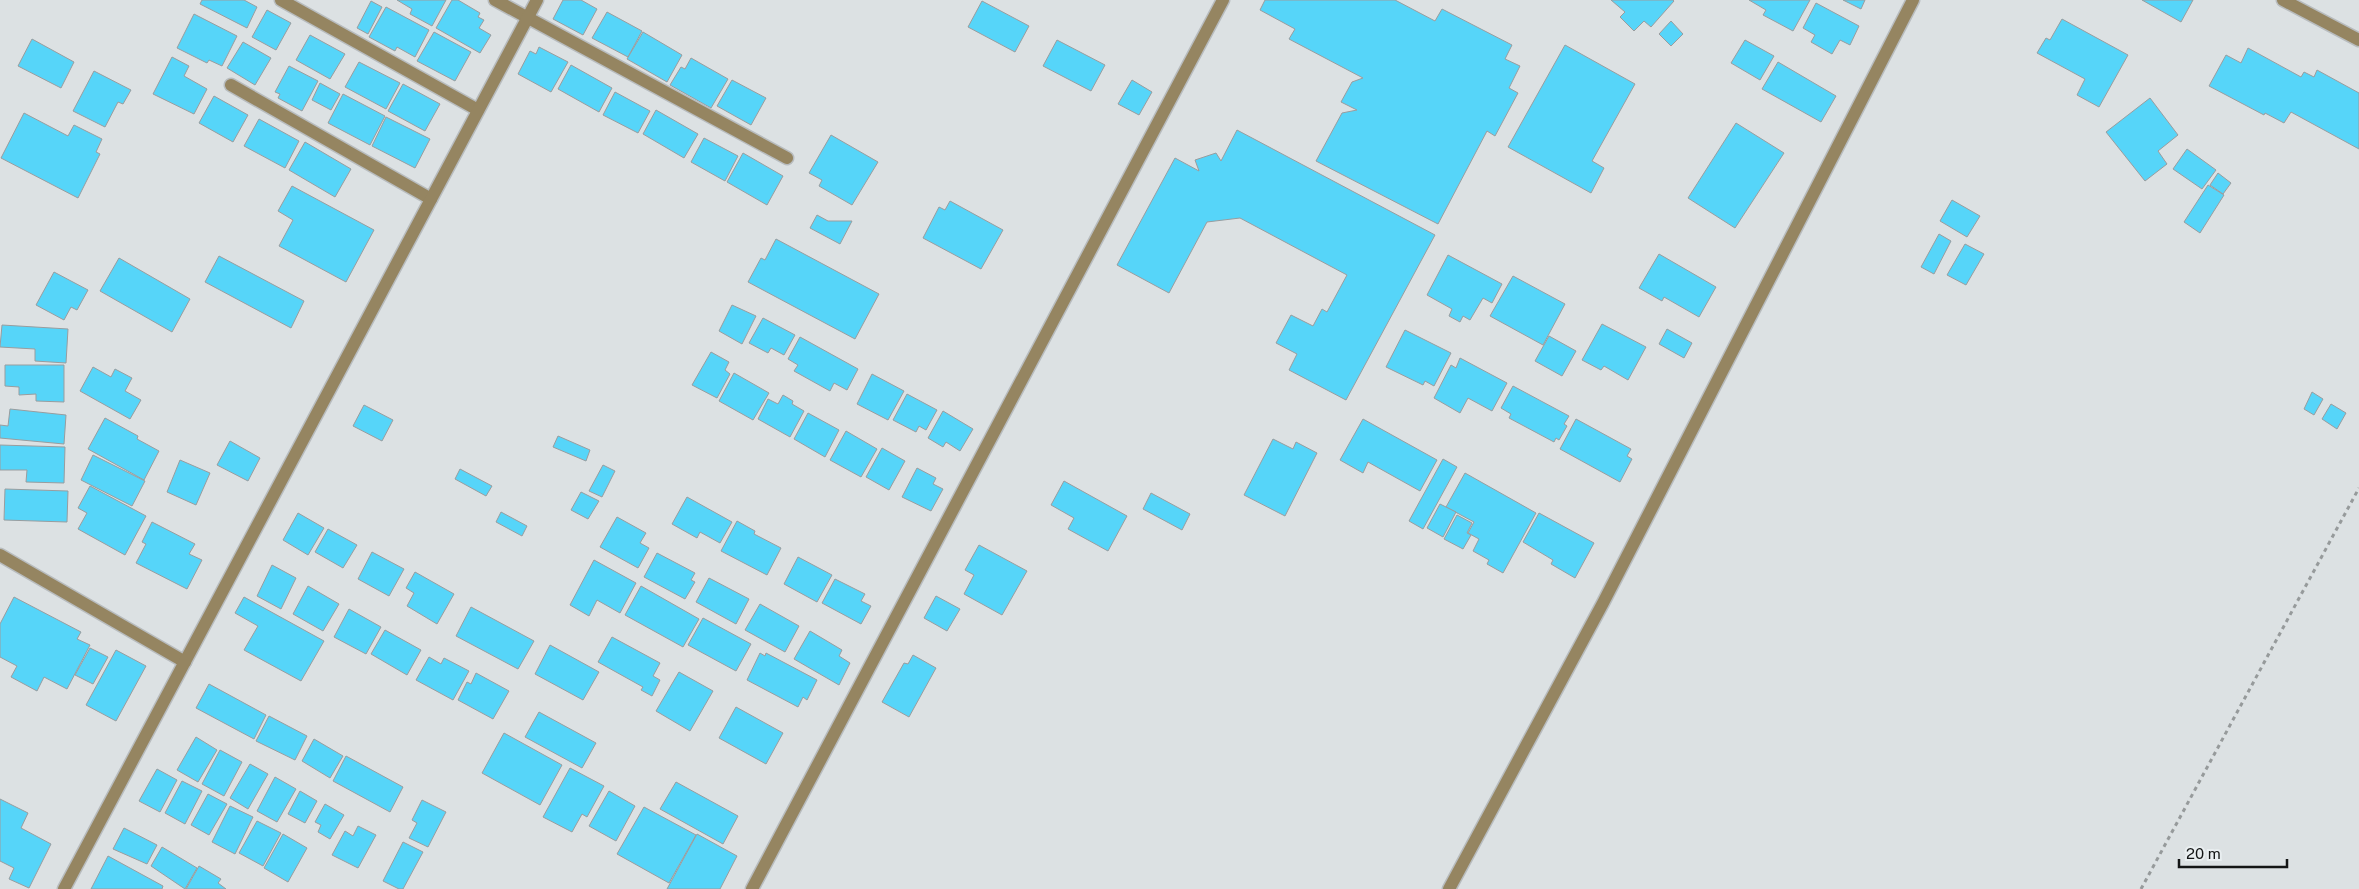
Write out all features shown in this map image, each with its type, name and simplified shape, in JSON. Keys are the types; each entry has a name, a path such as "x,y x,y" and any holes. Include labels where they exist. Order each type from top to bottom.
{"street":[{"path":"281,0 478,110"},
{"path":"496,0 787,158"},
{"path":"64,889 536,0"},
{"path":"752,889 1223,0"},
{"path":"1449,889 1602,604 1913,0"},
{"path":"2283,0 2359,40"},
{"path":"231,85 431,199"},
{"path":"0,555 185,662"}],"path":[{"path":"2142,889 2359,488"}],"building":[{"path":"202,0 244,0 257,7 247,28 200,4"},
{"path":"397,0 446,0 432,26 410,14 412,9"},
{"path":"452,0 458,0 480,13 478,17 484,20 479,28 491,35 480,53 436,28"},
{"path":"563,0 581,0 597,9 583,35 553,19"},
{"path":"1265,0 1395,0 1435,21 1442,9 1512,45 1505,59 1520,66 1509,88 1518,93 1495,136 1487,131 1438,224 1316,161 1342,113 1357,110 1341,102 1352,82 1363,78 1289,39 1295,29 1260,10"},
{"path":"1611,0 1674,1 1651,27 1644,21 1634,31 1620,17 1625,12"},
{"path":"1749,0 1810,0 1793,31 1763,15 1766,10"},
{"path":"1843,0 1865,0 1861,9"},
{"path":"2142,0 2193,0 2181,22"},
{"path":"371,1 382,7 368,34 357,28"},
{"path":"982,1 1029,26 1015,52 968,27"},
{"path":"1816,3 1859,26 1850,45 1840,40 1832,54 1811,42 1815,35 1803,28"},
{"path":"386,7 429,30 415,57 397,47 395,51 369,37"},
{"path":"267,10 291,23 276,50 252,37"},
{"path":"607,12 642,31 628,57 592,38"},
{"path":"194,14 237,36 222,66 209,60 207,63 177,48"},
{"path":"2062,19 2128,55 2099,107 2077,95 2085,79 2037,53 2046,38 2050,40"},
{"path":"1671,21 1683,34 1671,46 1659,34"},
{"path":"434,32 471,52 455,81 417,61"},
{"path":"643,32 682,55 667,82 627,59"},
{"path":"310,35 345,54 330,79 296,60"},
{"path":"32,39 74,62 61,88 18,66"},
{"path":"1057,40 1105,65 1091,91 1043,66"},
{"path":"1745,40 1774,56 1760,80 1731,63"},
{"path":"243,42 271,58 255,85 227,68"},
{"path":"1565,45 1635,84 1592,161 1604,168 1591,193 1508,147"},
{"path":"539,47 568,62 551,92 518,74 530,51 536,54"},
{"path":"2248,48 2301,77 2304,72 2314,77 2317,70 2359,93 2359,149 2291,112 2284,123 2265,113 2264,115 2209,86 2226,55 2241,63"},
{"path":"172,57 189,66 184,76 207,89 194,114 153,94"},
{"path":"691,58 728,79 711,108 670,85 681,67 685,69"},
{"path":"359,62 400,83 386,109 345,87"},
{"path":"1778,62 1836,96 1821,122 1762,89"},
{"path":"571,65 612,88 599,112 558,89"},
{"path":"289,66 318,81 302,111 278,98 280,94 275,92"},
{"path":"94,71 131,90 123,104 118,102 105,127 73,111"},
{"path":"732,80 766,98 751,125 717,106"},
{"path":"1132,80 1152,92 1139,115 1118,104"},
{"path":"320,83 340,94 331,110 312,100"},
{"path":"403,84 440,104 425,131 388,111"},
{"path":"615,92 650,111 638,133 603,115"},
{"path":"343,94 385,116 370,145 328,123"},
{"path":"214,96 248,115 233,142 199,123"},
{"path":"2150,98 2178,135 2158,151 2167,164 2145,181 2106,132"},
{"path":"656,110 698,134 684,158 643,134"},
{"path":"24,113 68,136 74,125 102,139 96,152 100,154 78,198 1,158"},
{"path":"386,117 430,139 415,168 372,146"},
{"path":"259,119 299,141 285,168 244,146"},
{"path":"1736,123 1784,153 1735,228 1688,198"},
{"path":"1237,130 1435,235 1346,400 1289,370 1297,354 1276,343 1291,315 1313,326 1322,309 1327,312 1347,275 1240,218 1207,222 1169,293 1117,265 1175,158 1199,171 1195,160 1216,153 1221,161"},
{"path":"831,135 878,162 852,205 819,186 822,180 809,173"},
{"path":"704,138 738,156 725,181 691,162"},
{"path":"305,142 351,169 335,197 289,170"},
{"path":"2187,149 2216,170 2202,189 2173,169"},
{"path":"743,153 783,176 767,205 727,182"},
{"path":"2218,173 2231,183 2223,194 2210,185"},
{"path":"2208,185 2224,195 2200,233 2184,222"},
{"path":"292,186 374,230 346,282 279,246 293,220 278,211"},
{"path":"1952,200 1980,216 1967,237 1940,221"},
{"path":"950,201 1003,230 981,269 923,238 939,207 945,210"},
{"path":"817,215 828,221 852,221 840,244 810,228"},
{"path":"1939,234 1951,241 1934,274 1921,267"},
{"path":"776,239 879,294 855,339 748,282 761,258 765,260"},
{"path":"1965,244 1984,254 1966,285 1947,275"},
{"path":"1659,254 1716,287 1699,317 1664,297 1662,301 1639,288"},
{"path":"1448,255 1502,284 1492,303 1483,298 1470,320 1463,316 1460,322 1449,316 1452,309 1427,295"},
{"path":"219,256 304,301 291,328 205,282"},
{"path":"119,258 190,299 172,332 100,291"},
{"path":"54,272 88,290 77,310 71,307 64,320 36,305"},
{"path":"1513,276 1565,304 1543,345 1490,316"},
{"path":"732,305 756,316 742,344 719,331"},
{"path":"763,318 795,335 784,355 771,348 768,353 749,343"},
{"path":"1602,324 1646,347 1628,380 1604,366 1601,370 1582,360"},
{"path":"2,325 68,329 66,363 35,361 35,349 0,347"},
{"path":"1667,329 1692,343 1684,358 1659,344"},
{"path":"1405,330 1451,353 1434,386 1425,381 1423,385 1386,367"},
{"path":"1549,336 1576,351 1562,376 1535,361"},
{"path":"800,337 858,369 847,390 834,383 830,391 794,371 798,365 788,359"},
{"path":"711,352 729,362 725,370 730,374 717,398 692,385"},
{"path":"1460,358 1507,383 1492,411 1468,398 1460,413 1434,398 1451,365 1456,368"},
{"path":"5,365 64,365 64,402 36,401 36,394 19,395 19,387 5,386"},
{"path":"93,367 111,377 115,369 132,378 125,391 141,400 130,419 80,391"},
{"path":"734,373 769,393 753,420 719,401"},
{"path":"872,374 904,391 888,420 857,404"},
{"path":"1513,386 1569,416 1564,424 1567,426 1559,440 1556,438 1554,442 1509,418 1511,414 1501,408"},
{"path":"2312,392 2323,399 2314,415 2304,409"},
{"path":"907,394 937,410 926,430 919,426 916,432 893,420"},
{"path":"783,395 793,401 792,404 804,411 790,437 758,419 768,399 778,404"},
{"path":"2331,404 2346,413 2337,429 2322,419"},
{"path":"364,405 393,420 382,441 353,426"},
{"path":"10,409 66,415 64,444 0,438 0,425 8,426"},
{"path":"943,411 973,429 960,451 946,442 943,447 928,438"},
{"path":"808,413 839,430 825,457 794,439"},
{"path":"105,418 138,436 137,439 159,451 144,480 88,449"},
{"path":"1363,419 1437,460 1420,491 1368,462 1363,473 1340,460"},
{"path":"1576,419 1631,449 1627,456 1632,459 1620,482 1560,449"},
{"path":"846,431 877,449 861,477 830,460"},
{"path":"558,436 590,450 586,461 553,447"},
{"path":"1273,439 1293,449 1296,442 1317,453 1285,516 1244,495"},
{"path":"230,441 260,458 248,481 217,465"},
{"path":"0,445 65,447 64,483 26,482 27,470 0,470"},
{"path":"882,448 905,461 889,490 866,477"},
{"path":"93,455 145,481 132,506 81,480"},
{"path":"1443,459 1457,467 1423,529 1409,521"},
{"path":"180,460 210,473 196,505 167,492"},
{"path":"603,465 615,471 602,497 589,491"},
{"path":"917,468 936,478 933,484 943,489 931,511 902,497"},
{"path":"460,469 492,486 486,496 455,479"},
{"path":"1465,473 1536,513 1503,573 1487,564 1489,560 1473,551 1479,539 1468,533 1474,522 1446,507"},
{"path":"1064,481 1127,516 1108,551 1068,529 1074,518 1051,505"},
{"path":"90,486 146,516 125,555 78,529 87,513 78,508"},
{"path":"5,489 68,491 67,522 4,520"},
{"path":"581,492 599,501 588,519 571,510"},
{"path":"1151,493 1190,514 1182,530 1143,509"},
{"path":"687,497 732,522 720,543 700,532 697,538 672,524"},
{"path":"1440,504 1456,512 1443,537 1427,528"},
{"path":"501,512 527,526 522,536 496,522"},
{"path":"298,513 324,528 308,555 283,540"},
{"path":"1539,513 1594,543 1575,578 1551,564 1553,560 1523,542"},
{"path":"1457,515 1472,523 1467,533 1471,535 1463,549 1444,539"},
{"path":"617,517 646,533 640,543 649,548 638,568 600,547"},
{"path":"737,521 755,531 754,534 781,548 767,575 721,551"},
{"path":"152,522 195,544 189,554 202,560 187,589 136,563 146,544 142,542"},
{"path":"328,529 357,545 343,568 315,552"},
{"path":"979,545 1027,571 1002,615 964,594 974,575 965,570"},
{"path":"372,552 404,569 389,596 358,579"},
{"path":"657,553 695,573 691,580 695,582 685,599 644,577"},
{"path":"798,557 832,575 817,602 784,584"},
{"path":"594,560 636,583 620,613 597,600 589,616 570,605"},
{"path":"272,565 296,578 281,609 257,596"},
{"path":"415,572 454,594 437,624 407,606 414,593 406,588"},
{"path":"709,578 749,599 736,624 696,602"},
{"path":"835,579 865,594 861,601 871,606 861,624 822,603"},
{"path":"308,586 339,604 323,631 293,614"},
{"path":"641,586 699,619 683,647 625,615"},
{"path":"936,596 960,609 947,631 924,618"},
{"path":"14,597 81,632 77,639 90,645 67,689 44,677 37,691 11,677 17,666 0,657 0,624"},
{"path":"244,597 324,641 301,681 244,650 258,626 235,613"},
{"path":"760,604 799,626 785,652 745,630"},
{"path":"471,607 534,641 518,669 456,636"},
{"path":"349,609 381,627 366,654 334,637"},
{"path":"703,618 751,644 736,671 688,645"},
{"path":"385,630 421,650 407,675 371,654"},
{"path":"810,631 842,650 839,656 850,663 839,685 794,659"},
{"path":"612,637 660,663 653,676 660,680 652,696 641,690 643,687 598,662"},
{"path":"550,645 599,672 583,700 535,674"},
{"path":"90,648 108,657 93,684 75,675"},
{"path":"116,650 146,666 116,721 86,705"},
{"path":"760,653 765,656 766,653 817,680 807,700 803,697 798,707 747,680"},
{"path":"913,655 936,668 909,717 882,702 904,663 908,664"},
{"path":"429,657 441,664 444,658 469,671 453,700 416,680"},
{"path":"679,672 713,691 690,731 656,711"},
{"path":"476,673 509,691 493,719 458,700 467,682 471,684"},
{"path":"209,684 266,715 254,739 196,708"},
{"path":"736,707 783,733 766,764 719,738"},
{"path":"539,712 596,743 582,768 525,737"},
{"path":"269,716 307,736 295,760 256,741"},
{"path":"504,733 562,765 540,805 482,773"},
{"path":"196,737 217,750 198,782 177,770"},
{"path":"314,739 343,756 330,778 302,761"},
{"path":"220,750 242,762 224,796 202,784"},
{"path":"346,756 403,787 390,812 333,781"},
{"path":"250,764 268,774 248,809 230,798"},
{"path":"570,768 604,786 587,817 582,814 572,832 543,817"},
{"path":"157,769 177,780 160,812 139,801"},
{"path":"275,777 296,789 277,822 257,811"},
{"path":"182,781 202,791 185,824 165,813"},
{"path":"676,782 738,816 723,844 660,809"},
{"path":"300,791 317,801 305,823 288,814"},
{"path":"609,791 635,806 616,841 589,826"},
{"path":"208,794 227,804 209,835 191,825"},
{"path":"0,799 28,813 21,828 51,844 29,888 9,879 14,868 0,861"},
{"path":"422,800 446,812 428,847 409,838 417,823 412,820"},
{"path":"325,804 344,815 330,839 318,832 321,825 315,822"},
{"path":"230,806 253,817 235,854 212,842"},
{"path":"644,807 696,835 669,883 617,854"},
{"path":"257,821 281,833 263,866 239,853"},
{"path":"358,826 376,835 358,868 332,855 345,831 353,836"},
{"path":"124,828 157,845 147,864 113,849"},
{"path":"283,834 307,848 288,882 264,868"},
{"path":"697,834 737,856 720,889 667,889"},
{"path":"403,842 423,852 403,889 399,889 383,881"},
{"path":"162,847 197,868 185,889 151,866"},
{"path":"108,856 163,886 162,889 91,889"},
{"path":"199,866 221,879 218,883 226,889 186,889"}]}
